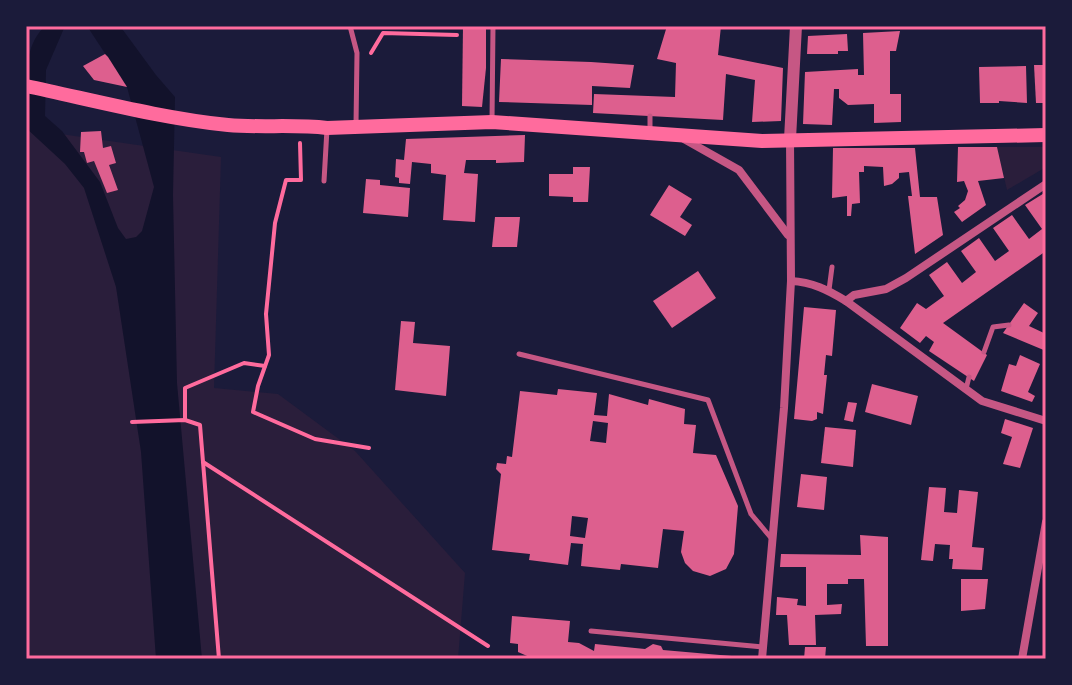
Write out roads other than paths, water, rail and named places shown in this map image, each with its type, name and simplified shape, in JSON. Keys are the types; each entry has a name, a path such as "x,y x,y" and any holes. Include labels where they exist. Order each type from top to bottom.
{"main road":[{"path":"26,86 184,119 231,125 327,128 492,122 762,141 1046,135"}],"street":[{"path":"762,659 784,408 791,281 788,235 796,26"},
{"path":"680,136 739,170 788,235"},
{"path":"846,301 854,295 886,289 906,278 1046,184"},
{"path":"791,281 829,290 982,401 1046,421"},
{"path":"1022,659 1046,522"}],"lane":[{"path":"350,26 357,53 356,126"},
{"path":"492,122 493,26"},
{"path":"650,116 650,134"},
{"path":"324,181 327,128"},
{"path":"829,290 832,267"},
{"path":"984,352 993,327 1009,325"},
{"path":"519,354 708,400 751,514 773,540"},
{"path":"966,390 969,377"},
{"path":"591,631 763,647"}]}
